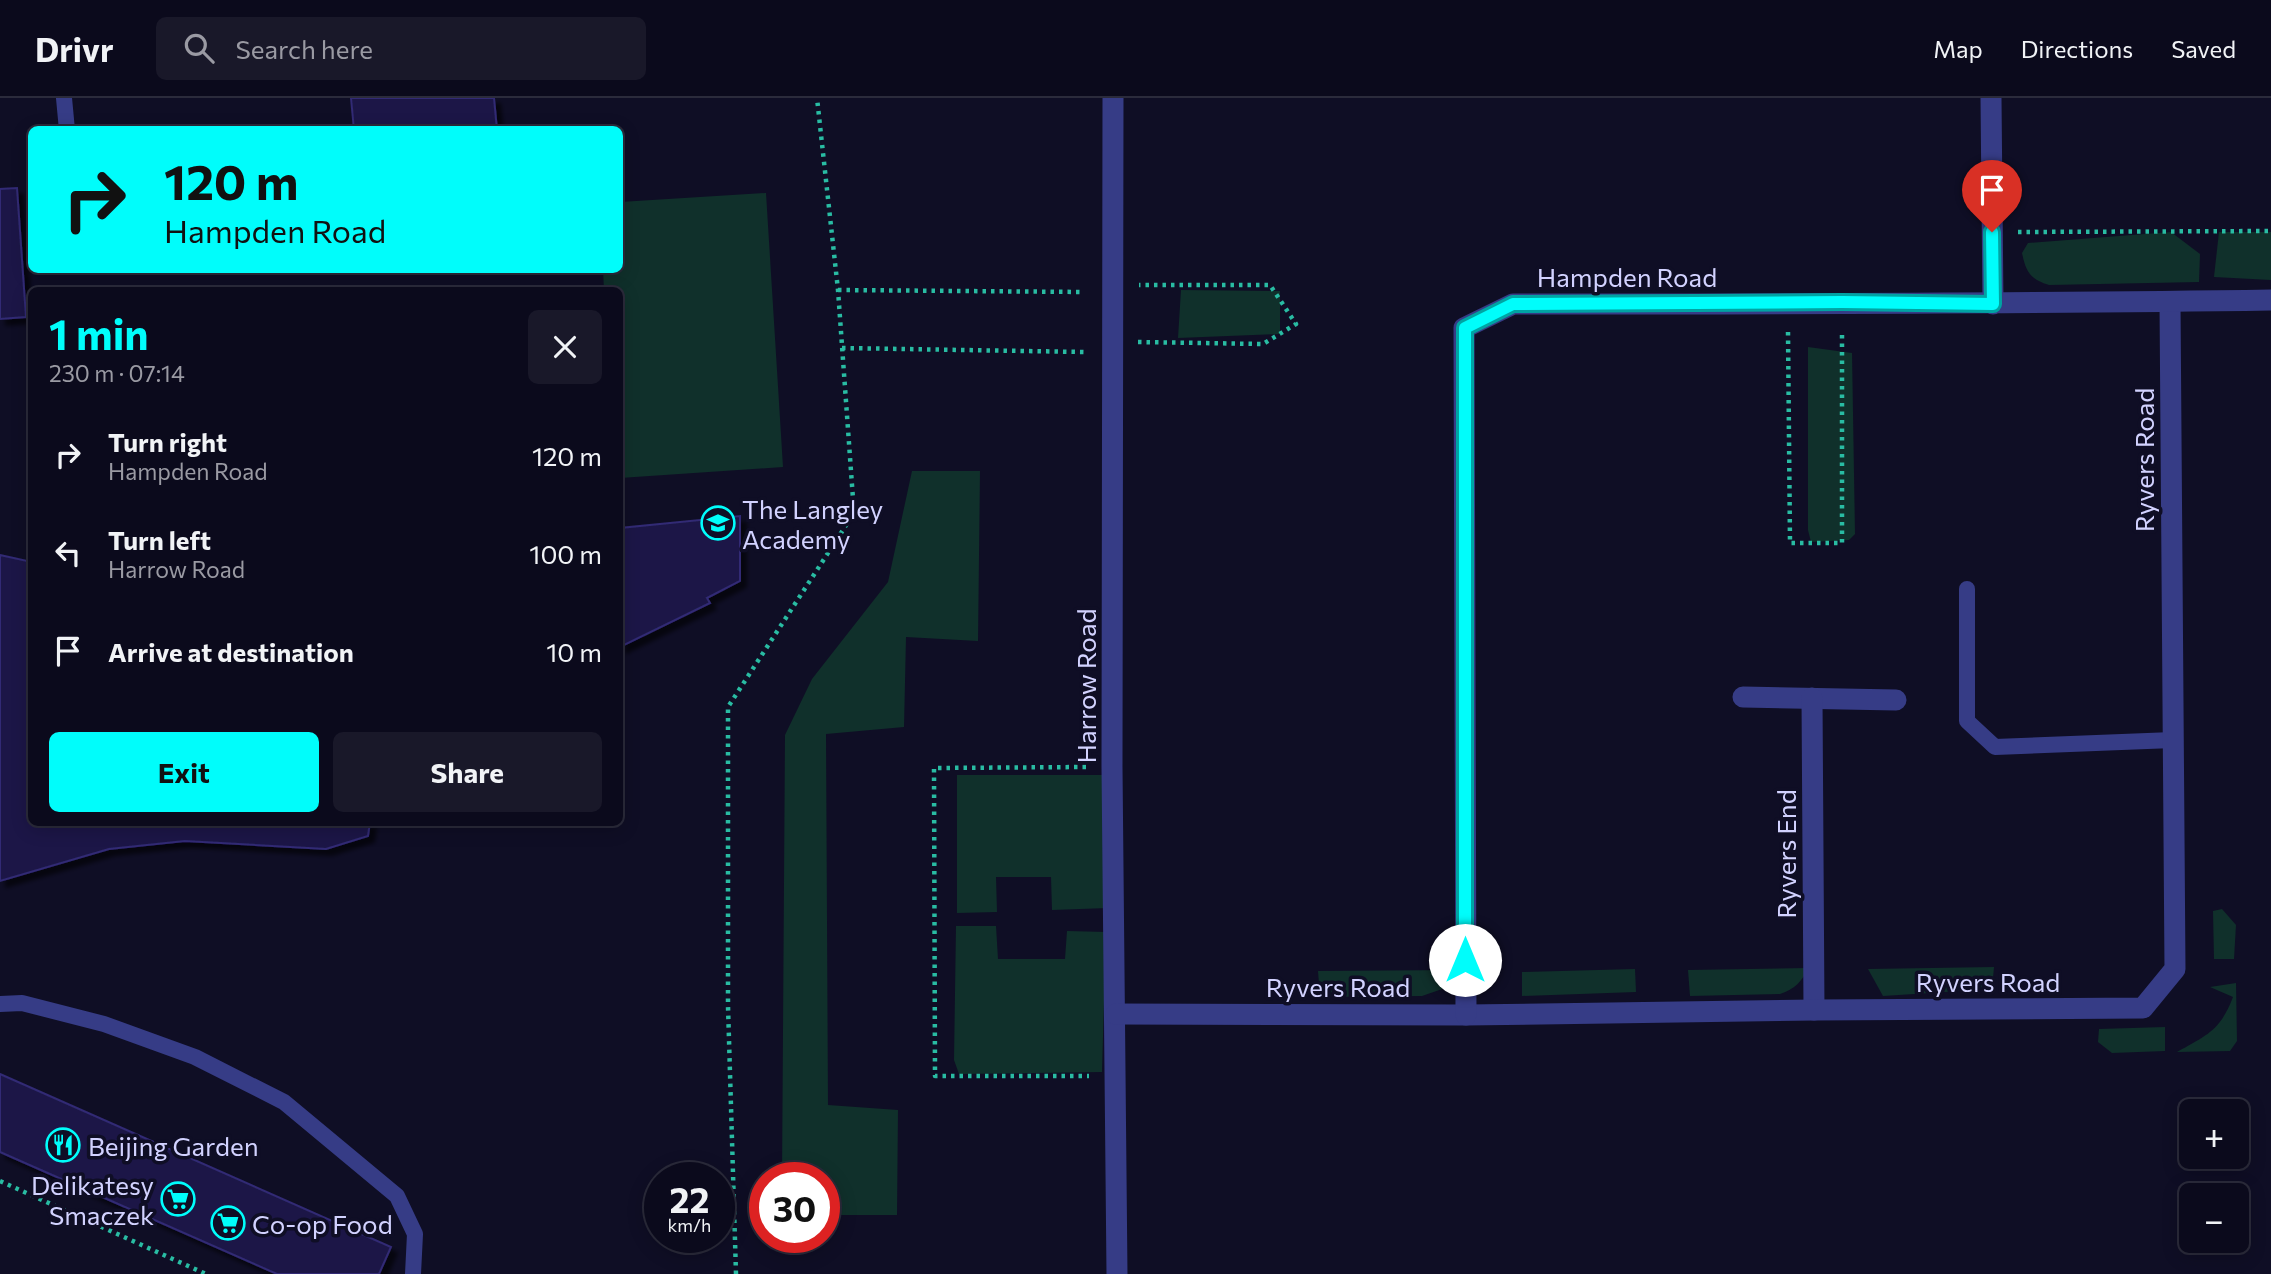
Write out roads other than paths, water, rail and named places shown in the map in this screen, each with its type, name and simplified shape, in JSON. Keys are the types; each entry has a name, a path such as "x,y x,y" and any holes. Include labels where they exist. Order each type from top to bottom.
{"street":[{"name":"Harrow Road","path":"1113,98 1112,767 1117,1274"},
{"path":"1991,98 1993,304"},
{"name":"Hampden Road","path":"1466,1015 1465,328 1513,304 1993,304 2271,300"},
{"name":"Ryvers Road","path":"1116,1014 1466,1015 2143,1009 2175,968 2169,302"},
{"path":"1743,697 1896,700"},
{"name":"Ryvers End","path":"1812,698 1814,1010"}],"lane":[{"path":"64,98 67,126"},
{"path":"1967,589 1967,720 1994,747 2173,740"},
{"path":"0,1004 22,1003 104,1024 195,1057 284,1102 397,1196 415,1234 413,1274"}],"place":[{"name":"The Langley Academy","path":"718,523"},
{"name":"Beijing Garden","path":"63,1145"},
{"name":"Delikatesy Smaczek","path":"178,1199"},
{"name":"Co-op Food","path":"228,1223"}]}
